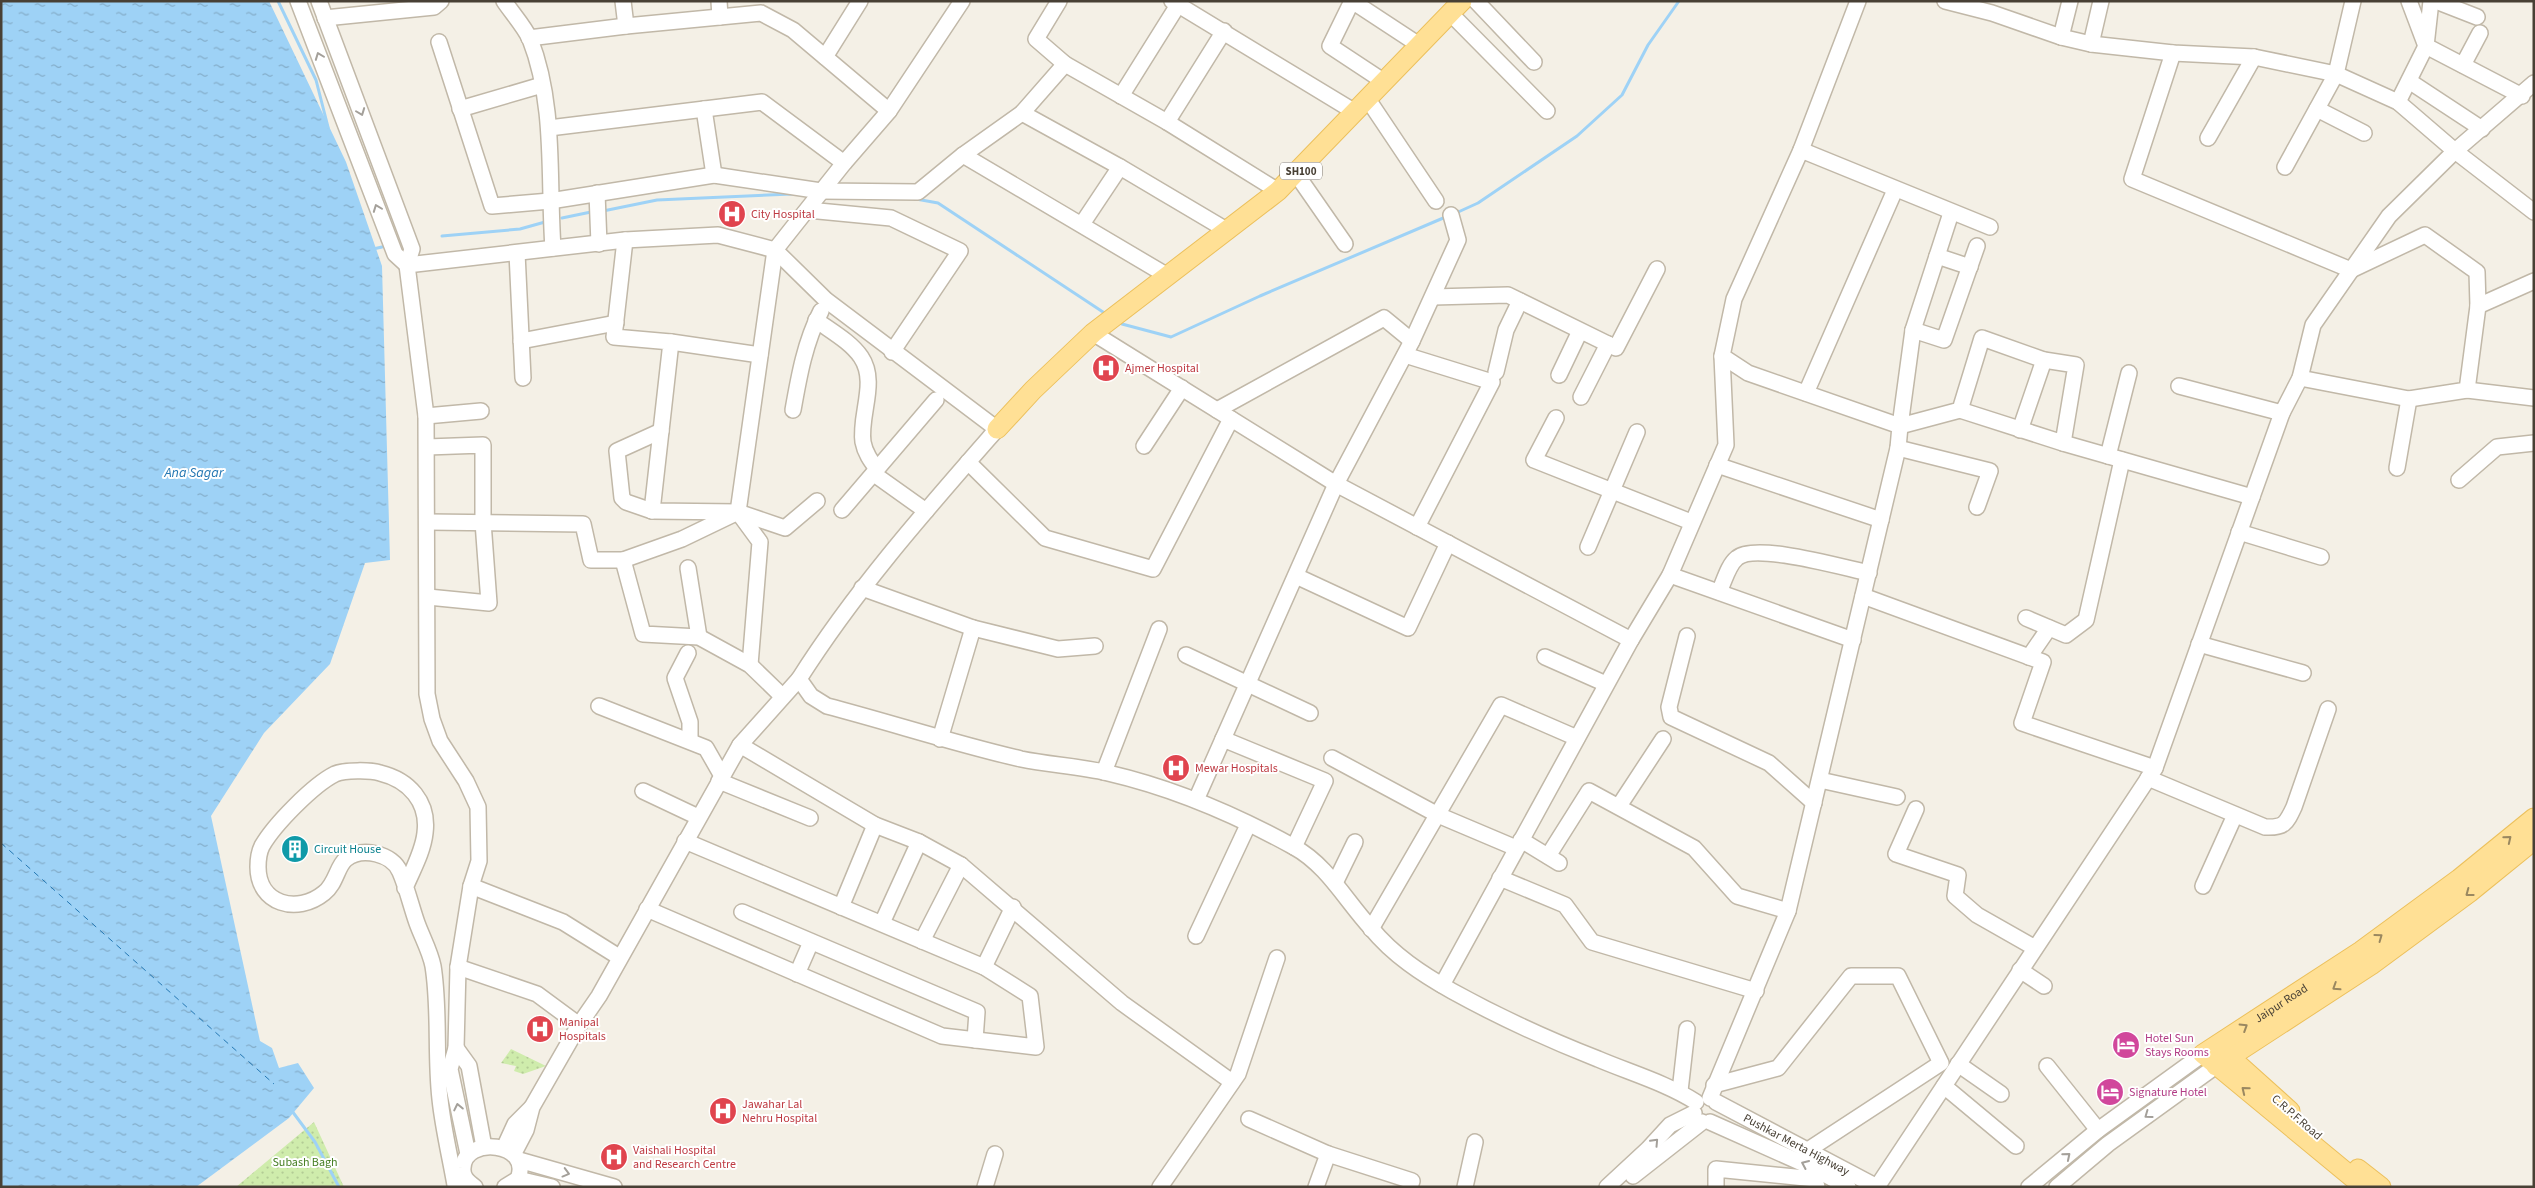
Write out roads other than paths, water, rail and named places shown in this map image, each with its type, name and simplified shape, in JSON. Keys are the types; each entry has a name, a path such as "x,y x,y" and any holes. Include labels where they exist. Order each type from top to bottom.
{"main road":[{"name":"SH100","path":"997,429 1033,390 1097,330 1166,275 1228,231 1297,175 1383,81 1456,7"},
{"name":"Jaipur Road","path":"2216,1055 2459,879 2534,818"},
{"name":"Jaipur Road","path":"2216,1055 2371,965 2470,892 2534,840"},
{"name":"C.R.P.F.Road","path":"2216,1055 2372,1184"}],"street":[{"path":"298,1 395,254 408,265 625,240 718,235 775,250 826,300 892,352 997,429 862,588 829,631 799,679 740,745 619,957 599,996 579,1025 532,1107 526,1130 512,1154"},
{"path":"319,1 412,249 408,265 426,416 428,522 427,694 432,719 440,741 466,781 478,807 479,861 471,886 458,967 456,1048 450,1069 468,1154 463,1166 462,1184"},
{"path":"325,18 434,6 440,1"},
{"path":"504,1 529,38 542,85 549,128 553,248"},
{"path":"623,1 626,26"},
{"path":"719,1 720,17"},
{"path":"825,57 860,1"},
{"path":"750,665 760,542 738,512 775,250 821,191 889,111 962,1"},
{"path":"1059,1 1031,40 1065,64 1166,122 1278,192"},
{"path":"1383,81 1330,46 1352,1 1419,44"},
{"path":"1476,1 1534,62"},
{"path":"1442,985 1606,684 1670,575 1691,522 1726,445 1722,356 1734,299 1801,150 1858,1"},
{"path":"1944,1 1994,7 2061,37 2092,44 2173,53 2254,56 2336,74 2398,102 2456,151 2534,212"},
{"path":"2061,37 2070,1"},
{"path":"2092,44 2101,1"},
{"path":"2285,168 2336,74 2353,1"},
{"path":"2409,1 2426,46 2462,65 2530,90"},
{"path":"2398,102 2426,46 2430,1"},
{"path":"2436,1 2477,17"},
{"path":"1121,96 1175,3 1361,105 1436,201"},
{"path":"1456,7 1547,111"},
{"path":"529,38 626,26 761,13 793,30 889,111"},
{"path":"1166,122 1224,31"},
{"path":"2462,65 2480,33"},
{"path":"439,42 492,206 550,201 714,175 821,191 918,192 963,155 1022,113 1065,64"},
{"path":"2173,53 2132,179 2351,270 2425,235 2477,272 2478,306 2467,390"},
{"path":"2208,138 2254,56"},
{"path":"2409,81 2482,129"},
{"path":"460,109 542,85"},
{"path":"1877,1187 2152,773 2282,413 2300,378 2312,325 2389,216 2456,151 2530,90"},
{"path":"549,128 762,102 844,163"},
{"path":"2317,108 2364,133"},
{"path":"704,109 714,175"},
{"path":"1022,113 1120,166 1228,231"},
{"path":"1801,150 1951,213 1990,227"},
{"path":"963,155 1166,275"},
{"path":"1082,224 1120,166"},
{"path":"1297,175 1344,244"},
{"path":"1806,393 1895,190"},
{"path":"597,193 599,244"},
{"path":"808,210 891,218 960,251 892,352"},
{"path":"1620,1187 1704,1106 1756,991 1788,911 1898,448 1913,330 1951,213"},
{"path":"1196,800 1336,484 1434,297 1458,240 1451,215 1444,234"},
{"path":"388,236 405,232"},
{"path":"611,328 625,240"},
{"path":"1913,330 1944,340 1977,246"},
{"path":"517,253 522,378"},
{"path":"1937,256 1970,267"},
{"path":"1434,297 1508,295 1616,348 1657,269"},
{"path":"2478,306 2534,281"},
{"path":"793,410 802,360 816,320 826,300"},
{"path":"1496,372 1506,330 1520,301"},
{"path":"1217,410 1384,318 1412,341"},
{"path":"816,320 853,348 862,358 866,368 867,396 863,440 868,456 876,471 926,511"},
{"path":"521,340 611,328 671,342 760,355"},
{"path":"1097,330 1182,388 1336,484 1631,640"},
{"path":"1559,374 1580,331"},
{"path":"1960,410 1982,338 2044,360 2076,365 2064,443"},
{"path":"652,511 671,342"},
{"path":"1581,397 1608,344"},
{"path":"1405,355 1492,382 1417,527"},
{"path":"1722,356 1748,373 1900,426 1960,410 2020,430 2252,497"},
{"path":"2020,430 2044,360"},
{"path":"2026,618 2066,635 2086,620 2129,374"},
{"path":"2300,378 2409,399 2467,390 2534,398"},
{"path":"2179,386 2282,413"},
{"path":"1144,446 1182,388"},
{"path":"2397,468 2409,399"},
{"path":"842,510 936,400"},
{"path":"426,416 481,411"},
{"path":"1556,418 1534,460 1691,522"},
{"path":"968,462 1045,538 1153,570 1231,419"},
{"path":"661,430 617,451 622,498 626,502 652,511 738,512 784,528 816,501"},
{"path":"1588,546 1637,432"},
{"path":"2459,480 2497,447 2534,443"},
{"path":"427,447 483,445 483,522 489,603 428,597"},
{"path":"1898,448 1990,471 1977,507"},
{"path":"1717,465 1881,520"},
{"path":"428,522 583,524 591,560 623,560 682,539 738,512"},
{"path":"2240,532 2321,557"},
{"path":"1296,576 1408,628 1448,543"},
{"path":"1720,592 1733,562 1742,554 1777,554 1869,573"},
{"path":"623,560 643,634 699,637 750,665 782,696"},
{"path":"688,568 699,637"},
{"path":"1670,575 1853,640"},
{"path":"862,588 973,628 1058,650 1095,646"},
{"path":"1863,596 2043,662 2022,723 2152,773 2235,815 2265,827 2278,828 2287,822 2328,709"},
{"path":"940,739 973,628"},
{"path":"2029,657 2049,628"},
{"path":"1104,772 1159,629"},
{"path":"1687,636 1669,707 1671,717 1769,763 1814,802"},
{"path":"2199,644 2303,673"},
{"path":"688,653 675,678 690,722 690,741"},
{"path":"1186,655 1310,713"},
{"path":"1545,657 1606,684"},
{"path":"799,679 811,696 827,706 940,739 1022,759 1104,772 1151,784 1196,800 1294,847 1306,855 1335,883 1371,929 1406,963 1489,1012 1540,1036 1640,1076"},
{"path":"1371,929 1501,705 1577,738"},
{"path":"599,706 706,748 720,779 810,818"},
{"path":"1619,806 1663,739"},
{"path":"1224,740 1325,781 1294,847"},
{"path":"740,745 875,825 919,842 961,865 1226,1091"},
{"path":"1332,758 1438,815 1519,844 1554,860 1589,791 1694,848 1737,896 1788,911"},
{"path":"405,888 422,845 425,821 413,790 398,778 373,771 336,773 279,822 260,849 260,878 263,889 277,902 288,903 315,899 326,892 333,883 346,859 364,854 381,855 392,860 400,871 405,888 432,966 440,1099 462,1184"},
{"path":"1820,780 1896,797"},
{"path":"643,791 698,817"},
{"path":"1916,808 1896,854 1958,875 1955,896 1977,915 2035,948"},
{"path":"2202,886 2235,815"},
{"path":"841,906 875,825"},
{"path":"1196,936 1248,825"},
{"path":"647,908 942,1036 1036,1047 1030,996 984,966 685,841"},
{"path":"882,923 919,842"},
{"path":"1335,883 1355,842"},
{"path":"922,940 961,865"},
{"path":"1500,878 1565,904 1592,942 1756,991"},
{"path":"471,886 563,922 619,957"},
{"path":"984,966 1012,907"},
{"path":"742,912 977,1012 975,1040"},
{"path":"797,974 811,942"},
{"path":"1160,1187 1238,1074 1277,958"},
{"path":"458,967 537,994 579,1025"},
{"path":"2020,970 2044,986"},
{"path":"1607,1187 1648,1149 1670,1125 1778,1068 1852,976 1898,976 1940,1063 1808,1150"},
{"path":"1680,1092 1687,1029"},
{"path":"456,1048 469,1066 484,1147"},
{"name":"Jaipur Road","path":"2029,1187 2098,1130 2216,1055"},
{"name":"Jaipur Road","path":"2057,1187 2216,1055"},
{"path":"1958,1064 2001,1094"},
{"path":"2047,1066 2098,1130"},
{"name":"Pushkar Merta Highway","path":"1640,1076 1680,1092 1848,1187"},
{"name":"Pushkar Merta Highway","path":"1640,1076 1665,1095 1704,1106 1808,1150 1877,1187"},
{"path":"1944,1086 2016,1146"},
{"path":"1249,1119 1328,1154 1412,1181 1410,1187"},
{"path":"1465,1187 1475,1142"},
{"path":"468,1154 484,1147 512,1154 614,1187"},
{"path":"512,1154 520,1167 512,1183 552,1187"},
{"path":"985,1187 995,1154"},
{"path":"1316,1187 1328,1154"},
{"path":"1716,1187 1716,1169 1814,1179 1818,1187"}],"water":[{"name":"Ana Sagar","path":"1,1 269,1 346,162 382,266 390,560 365,563 330,664 264,733 211,816 260,1041 272,1048 279,1068 298,1063 314,1088 289,1118 196,1187 1,1187"}],"waterway":[{"path":"278,1 316,80 328,127"},
{"path":"1456,213 1478,203 1577,136 1622,95 1648,45 1679,1"},
{"path":"603,211 657,200 792,194"},
{"path":"916,199 938,203 1106,314"},
{"path":"562,218 591,212"},
{"path":"1122,324 1171,337 1260,296 1448,216"},
{"path":"442,236 520,229 545,222"},
{"path":"373,249 382,247"},
{"path":"292,1111 315,1142 339,1187"}],"place":[{"name":"City Hospital","path":"732,214"},
{"name":"Ajmer Hospital","path":"1106,368"},
{"name":"Mewar Hospitals","path":"1176,768"},
{"name":"Circuit House","path":"295,849"},
{"name":"Manipal Hospitals","path":"540,1029"},
{"name":"Hotel Sun Stays Rooms","path":"2126,1045"},
{"name":"Signature Hotel","path":"2110,1092"},
{"name":"Jawahar Lal Nehru Hospital","path":"723,1111"},
{"name":"Vaishali Hospital and Research Centre","path":"614,1157"}],"park label":[{"name":"Subash Bagh","path":"305,1162"}]}
